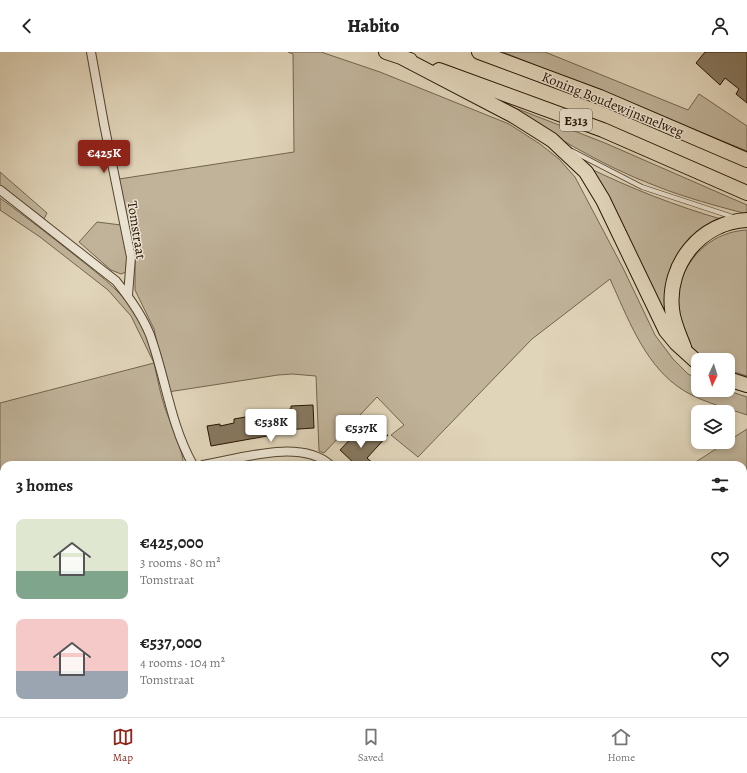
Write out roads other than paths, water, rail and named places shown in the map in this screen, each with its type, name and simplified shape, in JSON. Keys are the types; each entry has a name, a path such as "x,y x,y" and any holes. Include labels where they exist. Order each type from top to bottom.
{"highway":[{"name":"Koning Boudewijnsnelweg","path":"386,52 603,130 747,193"},
{"name":"Koning Boudewijnsnelweg","path":"478,52 600,97 747,160"},
{"path":"401,57 514,116 552,140 586,172 593,183 658,318 671,337 691,357"},
{"path":"691,355 676,328 672,310 672,290 676,271 684,256 699,238 722,225 745,220"},
{"path":"735,381 747,385"}],"street":[{"name":"Tomstraat","path":"91,52 131,257 128,295"},
{"path":"0,190 116,281 128,295 150,334 170,409 178,432 191,461"},
{"path":"228,461 291,451 317,455 325,461"}],"lane":[{"path":"552,140 642,187 745,220"}]}
